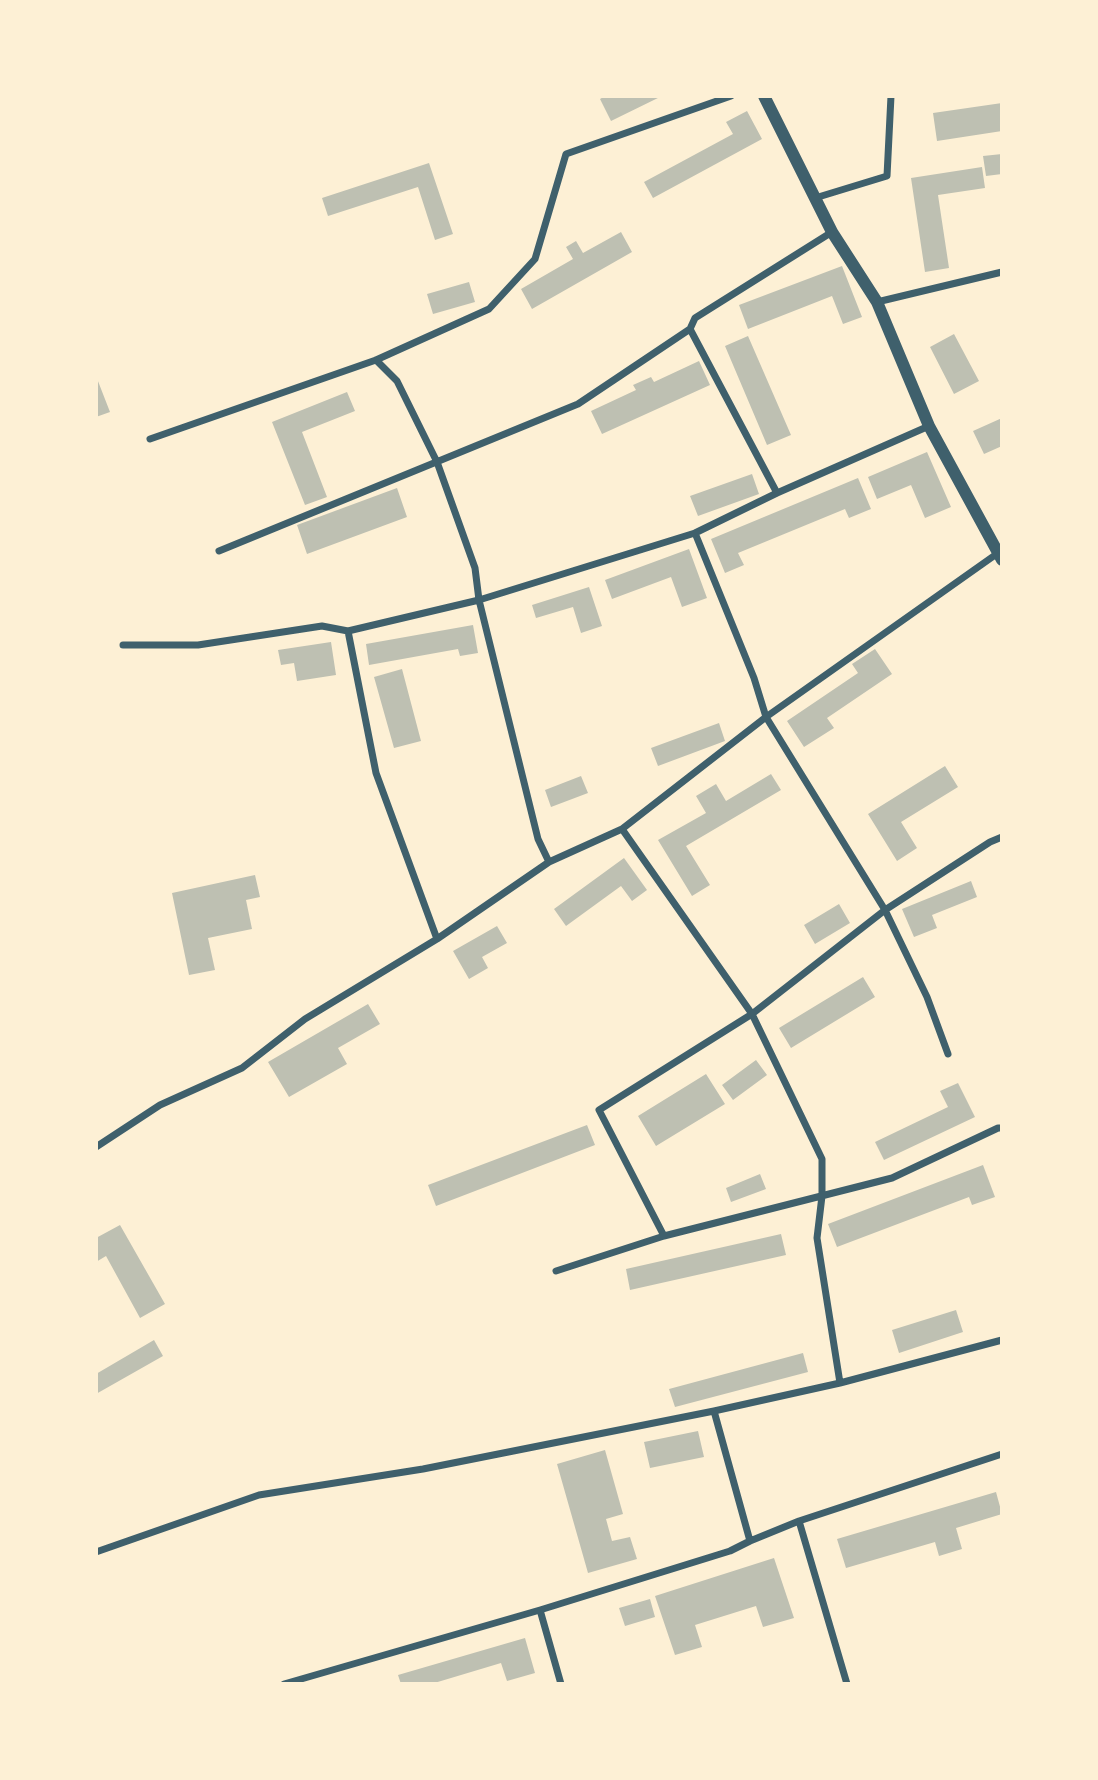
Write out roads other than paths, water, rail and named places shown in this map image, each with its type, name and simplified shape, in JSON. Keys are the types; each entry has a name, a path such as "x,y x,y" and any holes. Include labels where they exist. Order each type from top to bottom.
{"street":[{"path":"150,439 376,360 489,309 536,259 566,154 731,96"},
{"path":"96,1147 160,1105 242,1068 305,1019 437,939 550,862 622,829 766,718 1000,556 929,426 877,302 832,232 764,96"},
{"path":"815,198 887,176 891,96"},
{"path":"219,551 578,404 690,329 695,318 832,232"},
{"path":"877,302 1002,272"},
{"path":"690,329 777,493"},
{"path":"376,360 397,381 437,462 475,568 479,600 538,839 550,862"},
{"path":"122,645 198,645 322,626 348,631 479,600 695,533 777,493 929,426"},
{"path":"695,533 754,678 766,718 885,910 927,997 948,1054"},
{"path":"348,631 376,773 437,939"},
{"path":"622,829 752,1014 822,1159 822,1196 817,1238 840,1383"},
{"path":"664,1236 599,1110 752,1014 885,910 990,842 1002,837"},
{"path":"556,1271 664,1236 892,1178 1002,1128"},
{"path":"96,1552 258,1495 423,1469 714,1411 840,1383 1002,1340"},
{"path":"714,1411 750,1541"},
{"path":"284,1684 730,1552 799,1521 1002,1454"},
{"path":"799,1521 847,1684"},
{"path":"540,1610 561,1684"}]}
